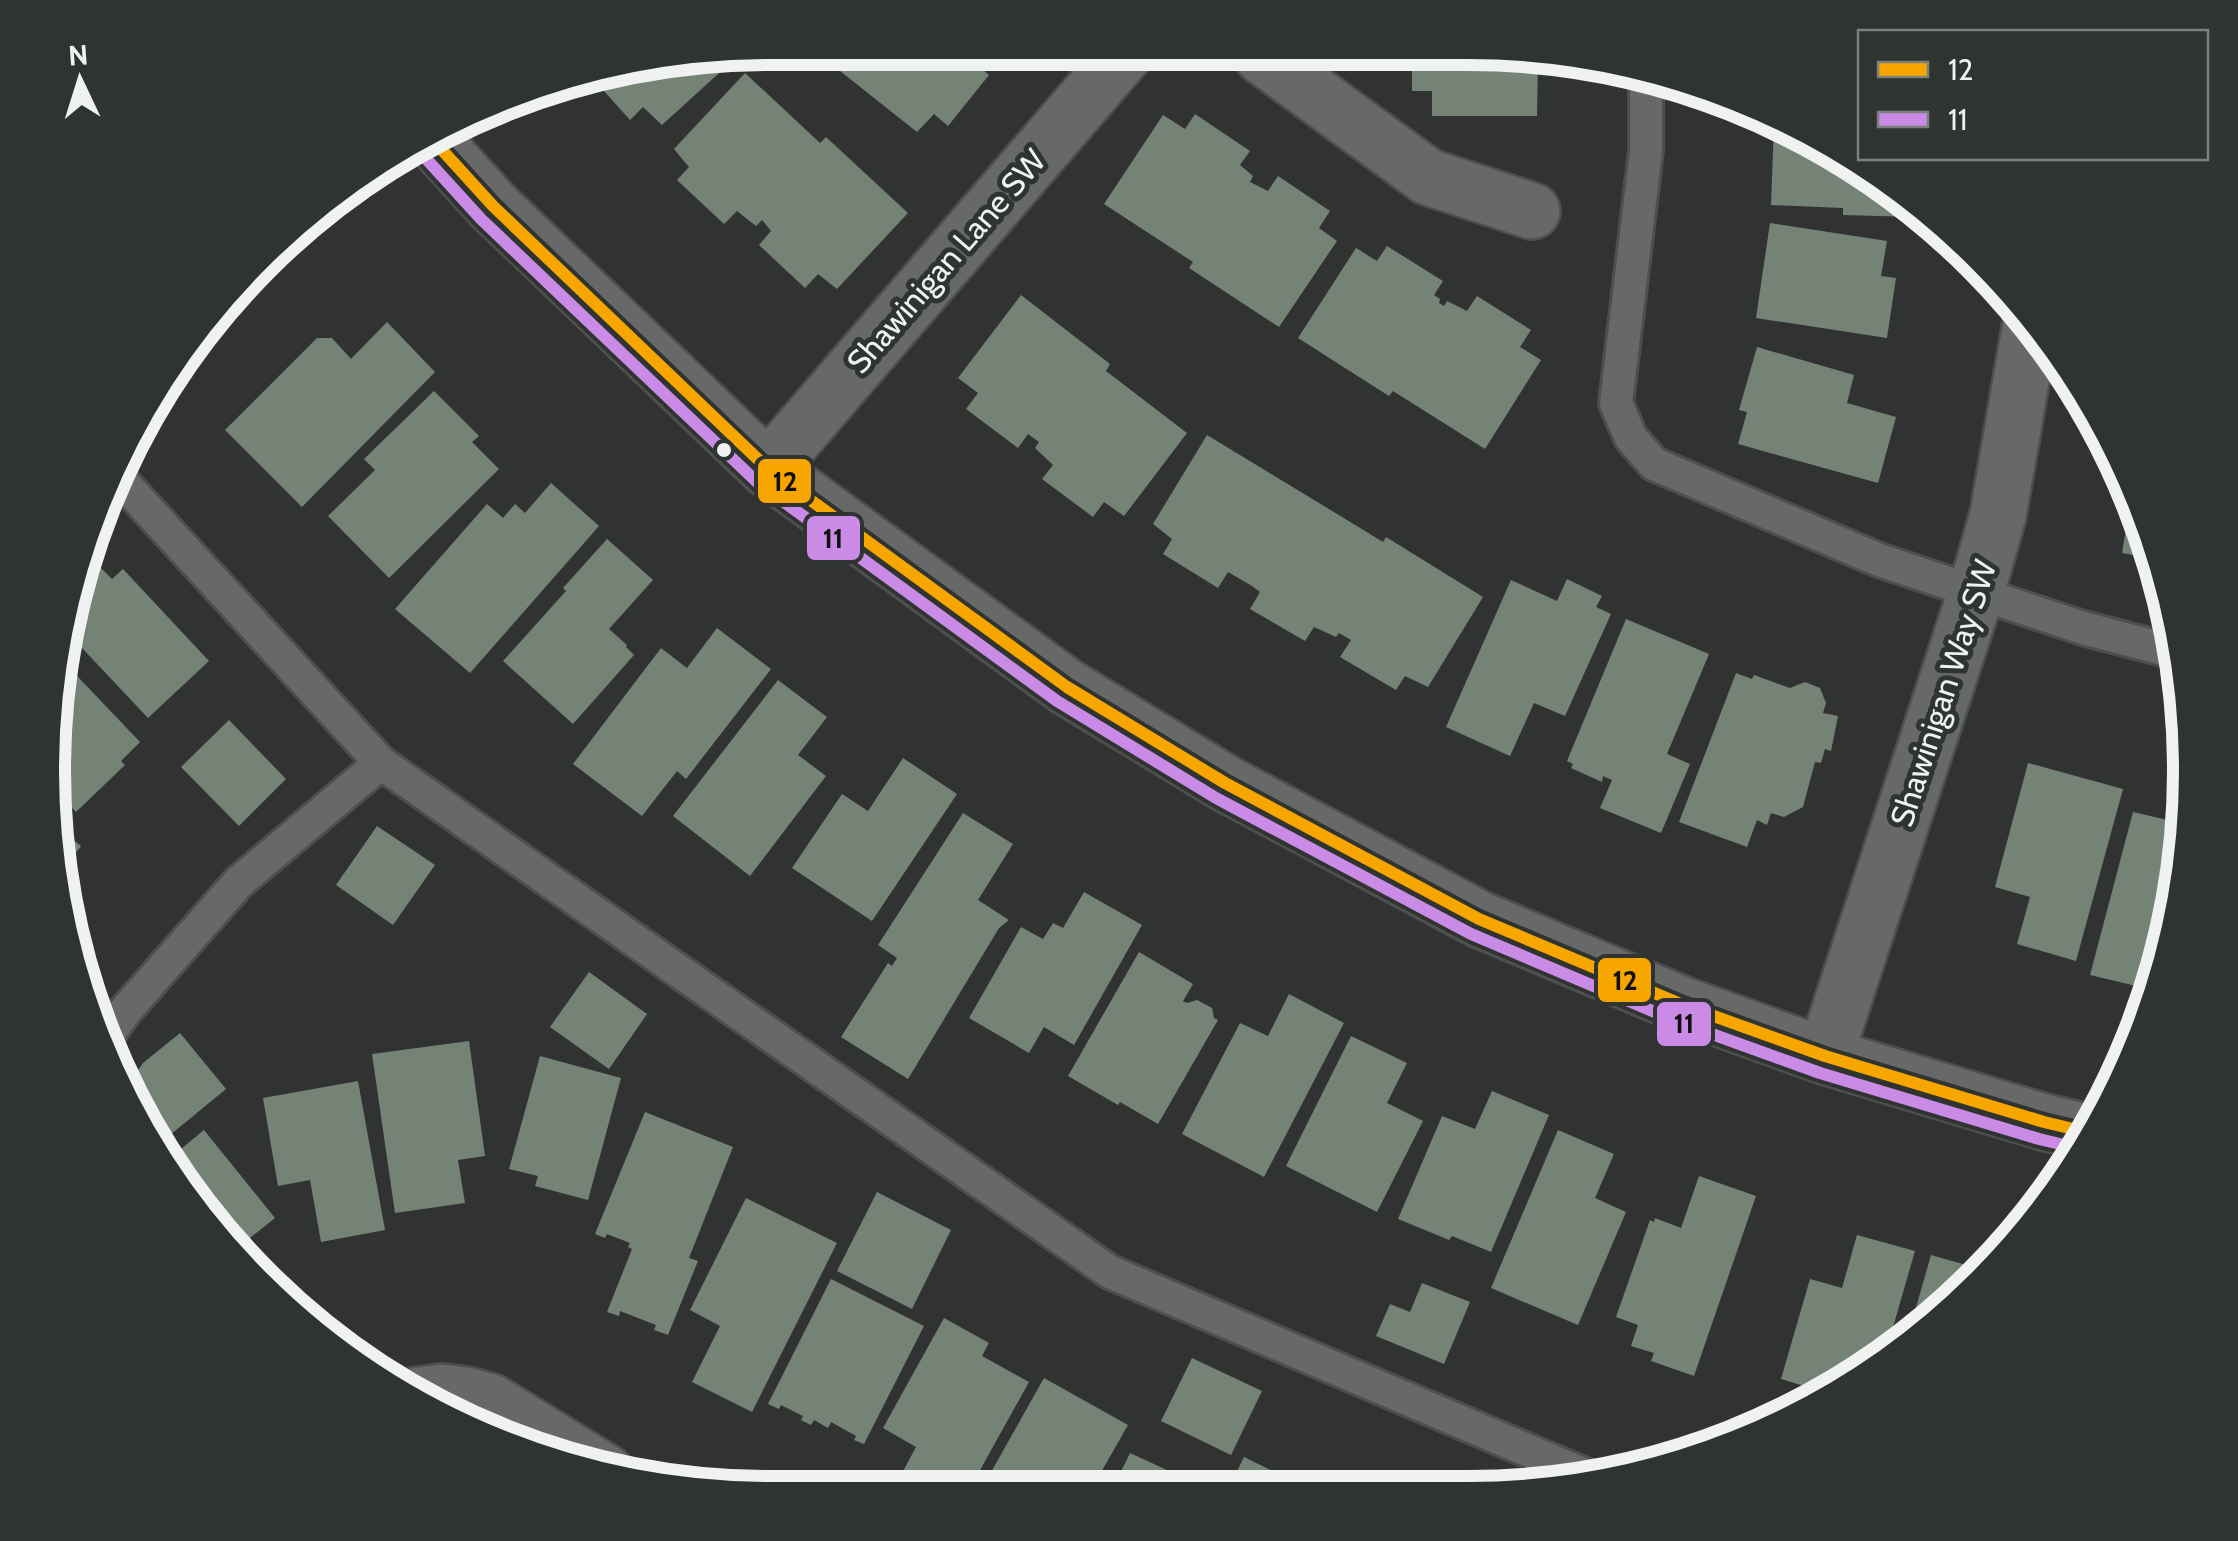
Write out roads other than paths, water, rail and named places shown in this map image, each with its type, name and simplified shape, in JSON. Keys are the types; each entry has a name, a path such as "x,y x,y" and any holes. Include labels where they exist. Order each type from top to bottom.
{"street":[{"name":"Shawinigan Lane SW","path":"768,469 1115,65"},
{"path":"1274,65 1428,177 1532,211"},
{"path":"440,148 506,219 768,469 1067,688 1225,783 1479,919 1683,1005 1826,1056 2074,1129"},
{"name":"Shawinigan Way SW","path":"1826,1056 1976,594 1998,514 2028,342"},
{"path":"439,1392 490,1402 557,1443"}],"lane":[{"path":"1646,88 1646,151 1616,403 1631,438 1654,464 1879,560 2083,628 2162,649"},
{"path":"126,486 381,762 1110,1272 1569,1468"},
{"path":"114,1027 238,882 381,762"}]}
